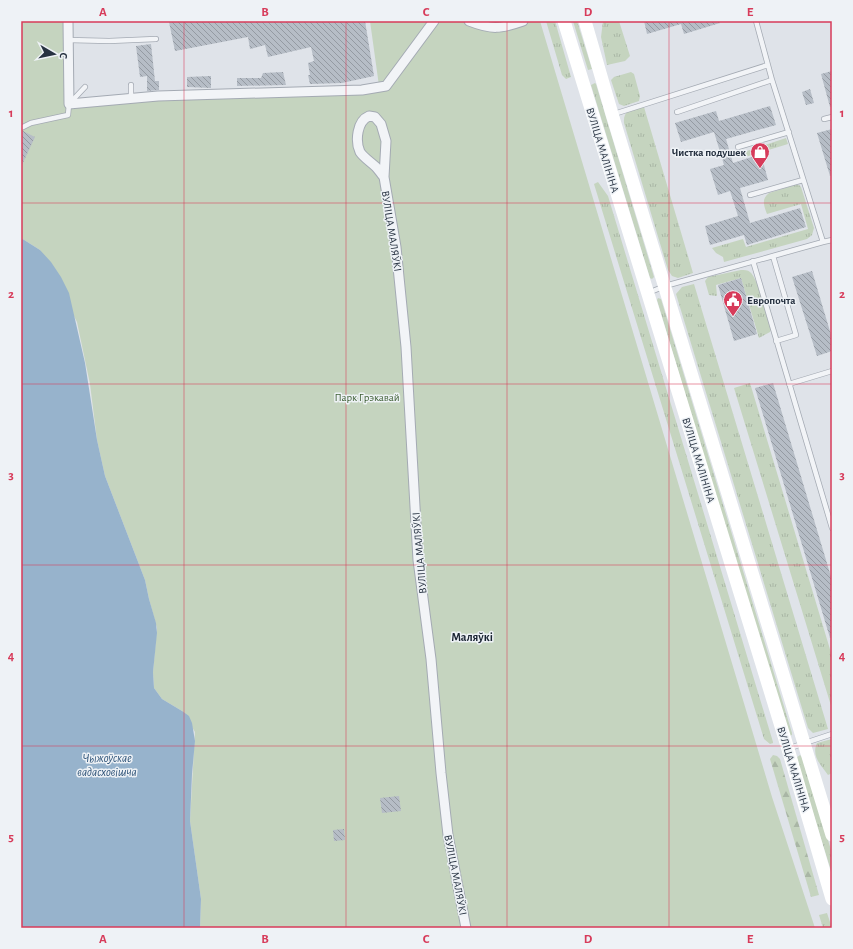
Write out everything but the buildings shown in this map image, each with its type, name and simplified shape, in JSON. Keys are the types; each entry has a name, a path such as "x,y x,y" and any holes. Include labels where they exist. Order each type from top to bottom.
{"main road":[{"name":"ВУЛІЦА МАЛІНІНА","path":"564,21 788,749 832,899"},
{"name":"ВУЛІЦА МАЛІНІНА","path":"585,21 832,835"}],"street":[{"path":"68,21 69,104 158,96 362,90 386,86 434,21"},
{"path":"469,21 492,28 507,27 523,21"},
{"name":"ВУЛІЦА МАЛЯЎКІ","path":"384,177 361,153 358,143 360,124 364,118 369,116 375,117 381,124 384,133 386,153 384,177 396,247 406,347 418,560 448,835 466,928"}],"lane":[{"path":"756,21 772,80 823,242"},
{"path":"68,40 109,41 156,39"},
{"path":"612,114 768,65"},
{"path":"677,112 772,80"},
{"path":"131,85 131,98"},
{"path":"21,128 32,123 68,116 69,104 85,86"},
{"path":"824,119 832,117"},
{"path":"738,147 789,132"},
{"path":"750,196 803,180"},
{"path":"648,293 665,286 832,240"},
{"path":"773,256 796,335 776,340"},
{"path":"753,261 832,528"},
{"path":"789,384 832,372"},
{"path":"788,749 832,734"}],"green space":[{"name":"Парк Грэкавай","path":"21,21 65,21 66,101 379,86 370,21 540,21 772,797 815,928 200,928 201,899 190,821 195,732 182,711 162,699 154,688 153,672 157,628 145,580 105,476 97,440 90,384 77,322 40,250 21,238"},
{"path":"546,21 555,21 571,77 566,79 562,75"},
{"path":"573,21 577,21 592,69 588,70"},
{"path":"603,21 619,21 630,56 625,61 607,65 601,37"},
{"path":"631,72 634,74 640,96 639,101 624,106 619,104 611,80 614,77"},
{"path":"595,83 654,277 652,279 650,278 591,85"},
{"path":"641,106 644,107 693,273 678,278 672,276 668,270 624,123 626,113 628,111"},
{"path":"786,138 788,144 742,158 744,152"},
{"path":"598,182 608,196 773,742 770,744 764,739 594,184"},
{"path":"799,185 801,187 814,228 812,235 807,239 724,262 723,257 716,253 712,248 743,239 746,247 808,229 801,204 767,214 765,208 764,200 766,195"},
{"path":"741,270 749,271 753,276 771,329 770,332 759,338 741,278 716,285 717,296 709,295 705,281 708,277"},
{"path":"694,284 828,729 813,733 808,728 676,294 682,287"},
{"path":"658,298 661,299 792,733 792,735 789,736 787,734 657,300"},
{"path":"750,383 832,656 832,709 734,388"},
{"path":"832,739 832,773 828,775 816,756 815,748 817,743"},
{"path":"773,755 780,759 819,895 811,897 770,759"},
{"path":"800,755 802,757 832,853 832,874 796,758"},
{"path":"827,913 832,928 823,928 819,915"}],"water":[{"name":"Чыжоўскае вадасховішча","path":"21,238 40,250 51,262 69,293 85,363 97,440 105,476 145,580 156,623 157,633 153,672 154,688 162,699 189,716 192,723 195,741 190,821 201,899 200,928 21,928"}],"place":[{"name":"Чистка подушек","path":"760,169"},
{"name":"Европочта","path":"733,317"}],"district":[{"name":"Маляўкі","path":"472,637"}]}
